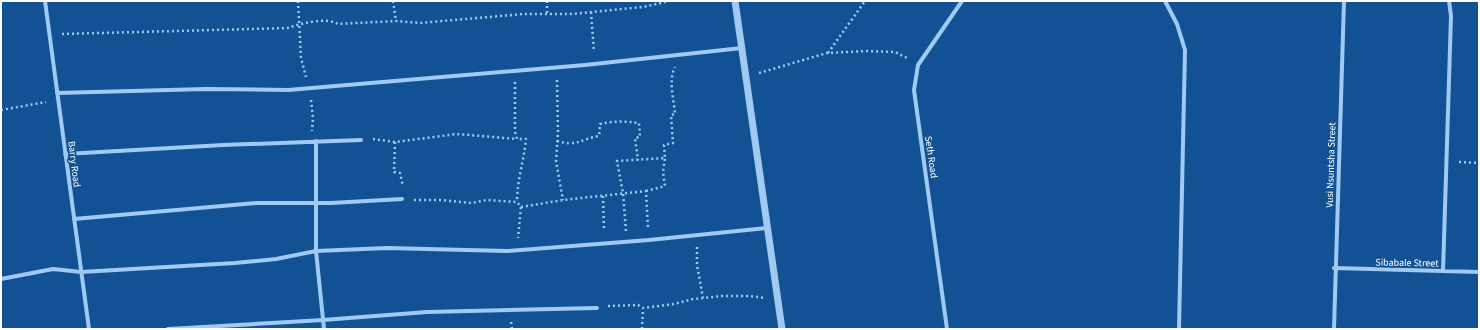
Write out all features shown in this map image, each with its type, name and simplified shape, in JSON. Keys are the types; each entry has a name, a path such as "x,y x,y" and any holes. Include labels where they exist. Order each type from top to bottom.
{"street":[{"name":"Barry Road","path":"45,1 89,329"},
{"path":"735,1 782,329"},
{"name":"Seth Road","path":"947,329 914,90 918,65 962,1"},
{"path":"1164,1 1177,24 1185,50 1179,329"},
{"name":"Vusi Nsuntsha Street","path":"1334,329 1334,268 1344,1"},
{"path":"1443,271 1451,16 1448,1"},
{"path":"57,93 206,89 309,89 512,70 596,64 742,48"},
{"path":"65,154 361,140"},
{"path":"316,142 316,251 324,329"},
{"path":"74,219 256,203 316,203 402,199"},
{"path":"1,279 53,269 82,272 255,261 316,251 387,248 480,251 517,250 606,244 767,228"},
{"name":"Sibabale Street","path":"1334,268 1479,272"},
{"path":"168,329 433,312 596,308"}],"path":[{"path":"298,1 301,58 309,89 313,118 311,136 316,142"},
{"path":"393,1 396,21"},
{"path":"547,1 547,15"},
{"path":"49,35 289,28 299,23 333,20 338,24 396,21 420,23 523,14 547,15 591,12 643,7 670,1"},
{"path":"828,53 865,1"},
{"path":"591,12 596,64"},
{"path":"764,72 828,53 867,51 895,52 910,59"},
{"path":"521,207 563,200 623,193 646,192 665,186 664,145 673,143 671,115 675,114 672,82 676,55"},
{"path":"557,67 558,141 556,161 563,200"},
{"path":"512,70 516,93 514,117 517,139"},
{"path":"1,110 58,101"},
{"path":"558,141 575,143 583,142 588,138 599,136 600,124 607,122 617,121 640,123 640,137 635,138 638,160"},
{"path":"361,140 395,142 457,134 526,139 523,165 519,174 517,202 521,207 517,250"},
{"path":"395,142 394,172 400,173 404,190 402,199 471,203 487,200 517,202"},
{"path":"627,242 623,193 617,161 665,158"},
{"path":"1447,162 1479,163"},
{"path":"646,192 649,240"},
{"path":"603,196 606,244"},
{"path":"696,236 697,265 703,298"},
{"path":"596,308 638,305 644,308 703,298 750,296 777,298"},
{"path":"642,329 644,308"}]}
